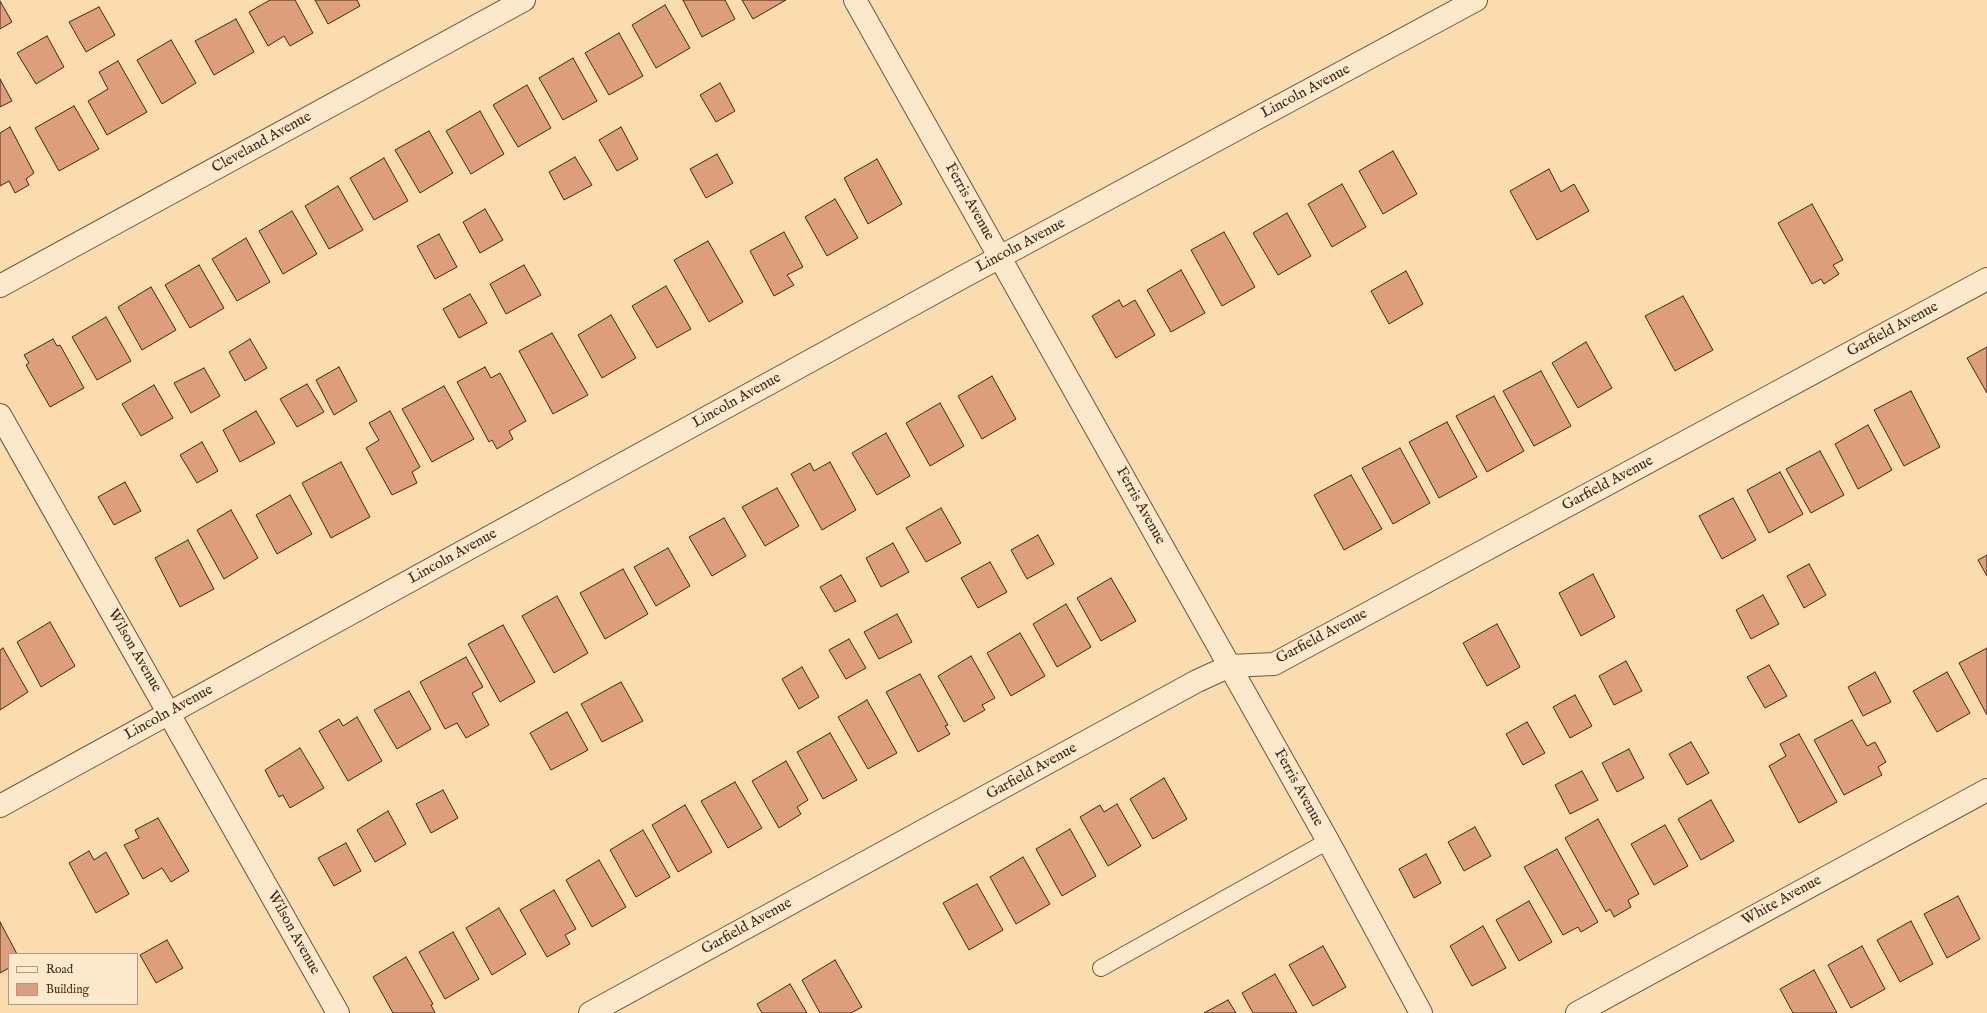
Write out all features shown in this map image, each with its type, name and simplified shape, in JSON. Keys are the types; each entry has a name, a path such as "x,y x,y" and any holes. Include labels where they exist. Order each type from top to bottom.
{"street":[{"name":"Cleveland Avenue","path":"0,286 524,0"},
{"name":"Ferris Avenue","path":"855,0 1328,841 1421,1013"},
{"name":"Lincoln Avenue","path":"0,806 1000,257 1476,0"},
{"name":"Garfield Avenue","path":"590,1013 1190,685 1230,666 1274,664 1987,279"},
{"name":"Wilson Avenue","path":"0,415 338,1013"},
{"name":"White Avenue","path":"1577,1013 1987,790"}],"lane":[{"path":"1101,968 1328,841"}],"building":[{"path":"270,0 295,0 313,33 290,46 284,36 268,46 249,12"},
{"path":"315,0 357,0 360,6 328,24"},
{"path":"683,0 725,0 735,19 702,37"},
{"path":"742,0 786,0 753,19"},
{"path":"0,1 12,22 0,29"},
{"path":"665,5 690,48 656,68 632,25"},
{"path":"99,7 115,35 86,52 69,22"},
{"path":"236,19 254,52 214,75 195,41"},
{"path":"619,33 643,76 609,95 585,53"},
{"path":"47,36 64,67 36,84 17,53"},
{"path":"171,40 196,83 162,104 137,60"},
{"path":"573,58 597,101 563,120 539,78"},
{"path":"118,61 147,112 107,135 88,101 108,89 99,72"},
{"path":"0,79 12,101 0,107"},
{"path":"720,83 735,111 716,122 700,95"},
{"path":"527,85 551,128 518,147 493,105"},
{"path":"74,106 99,149 59,171 35,128"},
{"path":"480,111 504,154 471,174 446,131"},
{"path":"10,127 34,173 26,179 29,185 15,193 9,181 0,186 0,133"},
{"path":"621,127 638,159 617,171 599,140"},
{"path":"429,131 453,173 420,193 395,150"},
{"path":"1393,151 1417,194 1383,214 1359,171"},
{"path":"717,154 733,183 706,198 690,169"},
{"path":"575,157 592,185 564,200 549,172"},
{"path":"384,158 408,201 374,220 350,178"},
{"path":"877,159 902,204 868,224 844,178"},
{"path":"1549,169 1561,192 1574,184 1589,211 1537,240 1510,191"},
{"path":"1342,184 1366,227 1332,247 1308,204"},
{"path":"338,186 363,230 329,249 305,206"},
{"path":"835,199 858,238 827,256 805,217"},
{"path":"1812,204 1843,260 1833,265 1839,274 1824,284 1821,279 1812,284 1778,223"},
{"path":"485,209 503,240 480,253 463,222"},
{"path":"292,211 317,254 283,274 259,231"},
{"path":"1287,213 1311,256 1278,275 1253,233"},
{"path":"784,232 803,267 787,275 794,285 774,296 750,251"},
{"path":"1224,232 1255,287 1222,306 1191,250"},
{"path":"439,234 457,267 435,279 417,246"},
{"path":"246,238 270,282 237,301 212,259"},
{"path":"708,241 743,302 709,322 674,260"},
{"path":"199,265 224,308 190,328 165,285"},
{"path":"524,265 541,295 506,314 490,284"},
{"path":"1181,270 1205,313 1171,332 1147,290"},
{"path":"1406,271 1423,304 1389,324 1371,291"},
{"path":"666,286 691,329 657,348 632,306"},
{"path":"151,287 176,330 142,350 118,307"},
{"path":"470,294 487,323 459,338 443,309"},
{"path":"1683,296 1713,350 1675,371 1645,316"},
{"path":"1119,300 1123,307 1135,300 1155,335 1116,358 1092,316"},
{"path":"611,315 636,358 602,378 578,335"},
{"path":"106,317 131,361 97,380 72,337"},
{"path":"552,333 588,395 553,414 519,351"},
{"path":"53,339 57,346 60,345 84,388 50,407 26,365 29,363 24,355"},
{"path":"250,339 267,368 245,381 229,352"},
{"path":"1586,342 1612,388 1578,408 1552,363"},
{"path":"1987,347 1987,393 1967,358"},
{"path":"339,367 357,401 334,415 316,380"},
{"path":"485,367 491,378 500,373 526,421 509,431 513,439 497,449 492,440 489,442 457,382"},
{"path":"204,368 220,396 191,413 174,383"},
{"path":"1541,371 1571,426 1534,446 1503,391"},
{"path":"992,376 1016,419 982,439 958,396"},
{"path":"307,384 324,412 297,427 280,399"},
{"path":"154,385 173,418 141,436 122,404"},
{"path":"444,386 474,439 432,462 402,409"},
{"path":"1911,391 1940,447 1904,466 1874,410"},
{"path":"1494,396 1524,451 1487,472 1456,416"},
{"path":"940,403 964,446 930,466 906,423"},
{"path":"256,411 275,443 240,462 223,430"},
{"path":"390,411 420,467 412,472 417,483 392,495 366,448 379,440 369,423"},
{"path":"1447,422 1477,477 1439,498 1409,442"},
{"path":"1868,425 1892,470 1858,489 1835,444"},
{"path":"886,433 910,476 877,495 852,453"},
{"path":"202,442 218,471 197,483 180,455"},
{"path":"1400,448 1430,503 1393,524 1362,468"},
{"path":"1820,451 1844,495 1811,513 1786,469"},
{"path":"341,462 370,517 331,538 302,483"},
{"path":"830,462 856,510 822,530 791,474 810,463 814,471"},
{"path":"1780,472 1803,514 1769,533 1747,490"},
{"path":"1351,475 1382,529 1344,550 1314,495"},
{"path":"125,482 141,511 114,525 98,497"},
{"path":"777,488 799,526 765,546 742,507"},
{"path":"290,495 312,534 277,554 256,515"},
{"path":"1733,498 1756,540 1722,559 1699,516"},
{"path":"941,508 961,543 926,562 906,528"},
{"path":"231,510 258,558 224,579 197,530"},
{"path":"724,518 746,556 712,576 689,537"},
{"path":"1038,535 1054,564 1027,579 1011,550"},
{"path":"188,540 214,589 180,607 155,558"},
{"path":"893,543 909,572 881,587 866,558"},
{"path":"668,548 690,586 656,606 634,567"},
{"path":"1987,555 1987,576 1978,560"},
{"path":"990,562 1007,592 978,608 961,578"},
{"path":"1809,564 1826,595 1804,608 1787,576"},
{"path":"623,569 648,614 605,639 580,593"},
{"path":"1593,574 1615,617 1581,636 1559,593"},
{"path":"841,575 856,601 835,612 820,587"},
{"path":"1111,578 1136,621 1101,641 1077,598"},
{"path":"1763,595 1779,624 1751,639 1736,610"},
{"path":"557,596 588,653 554,673 522,616"},
{"path":"1066,604 1091,647 1057,667 1033,624"},
{"path":"897,614 912,642 879,659 864,632"},
{"path":"50,622 75,666 41,687 17,642"},
{"path":"1497,624 1520,667 1487,686 1463,643"},
{"path":"503,625 535,682 500,702 468,644"},
{"path":"1020,633 1045,676 1011,696 987,653"},
{"path":"849,639 866,668 846,679 829,650"},
{"path":"3,648 28,692 0,710 0,650"},
{"path":"1987,648 1987,715 1959,663"},
{"path":"971,656 995,698 982,705 985,710 964,722 938,676"},
{"path":"466,657 483,687 472,693 489,725 466,738 457,723 445,729 420,682"},
{"path":"1626,661 1642,691 1614,705 1599,676"},
{"path":"1769,665 1787,696 1765,708 1747,677"},
{"path":"802,667 819,697 799,709 782,679"},
{"path":"1875,672 1891,702 1863,716 1848,687"},
{"path":"1947,672 1970,713 1937,732 1913,691"},
{"path":"920,674 948,725 945,726 950,734 918,752 886,692"},
{"path":"621,682 643,721 602,742 581,704"},
{"path":"409,691 431,729 397,749 374,710"},
{"path":"1575,695 1592,726 1570,738 1553,707"},
{"path":"867,700 897,753 868,769 838,717"},
{"path":"567,712 588,750 551,770 530,733"},
{"path":"357,717 382,761 348,781 319,731 339,719 343,726"},
{"path":"1852,720 1867,746 1875,742 1886,762 1878,767 1882,775 1844,795 1814,740"},
{"path":"1527,722 1545,753 1523,765 1506,734"},
{"path":"830,733 857,780 823,799 797,752"},
{"path":"1799,734 1837,802 1799,823 1769,766 1786,756 1780,744"},
{"path":"1691,742 1709,773 1687,785 1669,754"},
{"path":"300,748 324,788 290,808 283,795 279,797 265,770"},
{"path":"1629,749 1644,778 1617,792 1602,763"},
{"path":"786,761 808,800 797,807 801,814 779,828 752,781"},
{"path":"1582,771 1598,800 1570,814 1555,785"},
{"path":"1164,778 1187,819 1153,839 1130,799"},
{"path":"735,782 762,828 728,848 701,801"},
{"path":"443,790 458,818 431,833 416,804"},
{"path":"1711,800 1734,841 1701,860 1678,819"},
{"path":"1117,804 1141,846 1108,866 1080,817 1100,805 1104,812"},
{"path":"685,805 712,852 678,872 652,825"},
{"path":"388,811 406,844 375,862 357,830"},
{"path":"158,818 189,871 171,882 162,868 143,879 124,845 139,838 135,830"},
{"path":"1598,819 1639,894 1628,900 1631,907 1614,917 1610,909 1606,912 1565,838"},
{"path":"1665,825 1688,866 1654,885 1631,844"},
{"path":"1475,827 1491,856 1464,871 1448,842"},
{"path":"1070,829 1096,876 1062,896 1036,849"},
{"path":"643,830 670,877 636,897 610,850"},
{"path":"346,843 361,871 334,886 318,858"},
{"path":"1557,849 1598,922 1581,932 1578,927 1563,935 1524,867"},
{"path":"89,851 94,860 106,852 129,894 96,913 69,863"},
{"path":"1426,854 1441,883 1414,898 1399,869"},
{"path":"1023,857 1050,904 1016,924 990,877"},
{"path":"599,860 626,907 592,927 566,880"},
{"path":"977,884 1003,930 969,950 943,903"},
{"path":"554,890 576,929 565,935 570,944 547,957 520,910"},
{"path":"1958,896 1980,939 1947,958 1924,914"},
{"path":"1529,901 1552,942 1519,961 1496,920"},
{"path":"499,908 526,954 492,975 466,928"},
{"path":"1911,921 1933,964 1900,982 1877,940"},
{"path":"0,922 16,953 8,953 8,969 0,973"},
{"path":"1483,926 1506,968 1472,986 1450,946"},
{"path":"453,932 479,979 445,999 419,952"},
{"path":"167,940 183,968 156,983 140,955"},
{"path":"1323,946 1346,987 1313,1006 1289,965"},
{"path":"1862,946 1885,989 1851,1008 1828,965"},
{"path":"406,957 433,1004 431,1005 435,1013 393,1013 373,977"},
{"path":"835,960 862,1007 851,1013 820,1013 802,980"},
{"path":"1814,970 1837,1013 1793,1013 1780,989"},
{"path":"1275,974 1297,1013 1253,1013 1242,993"},
{"path":"790,984 807,1013 762,1013 757,1004"},
{"path":"1228,1000 1236,1013 1204,1013"}]}
